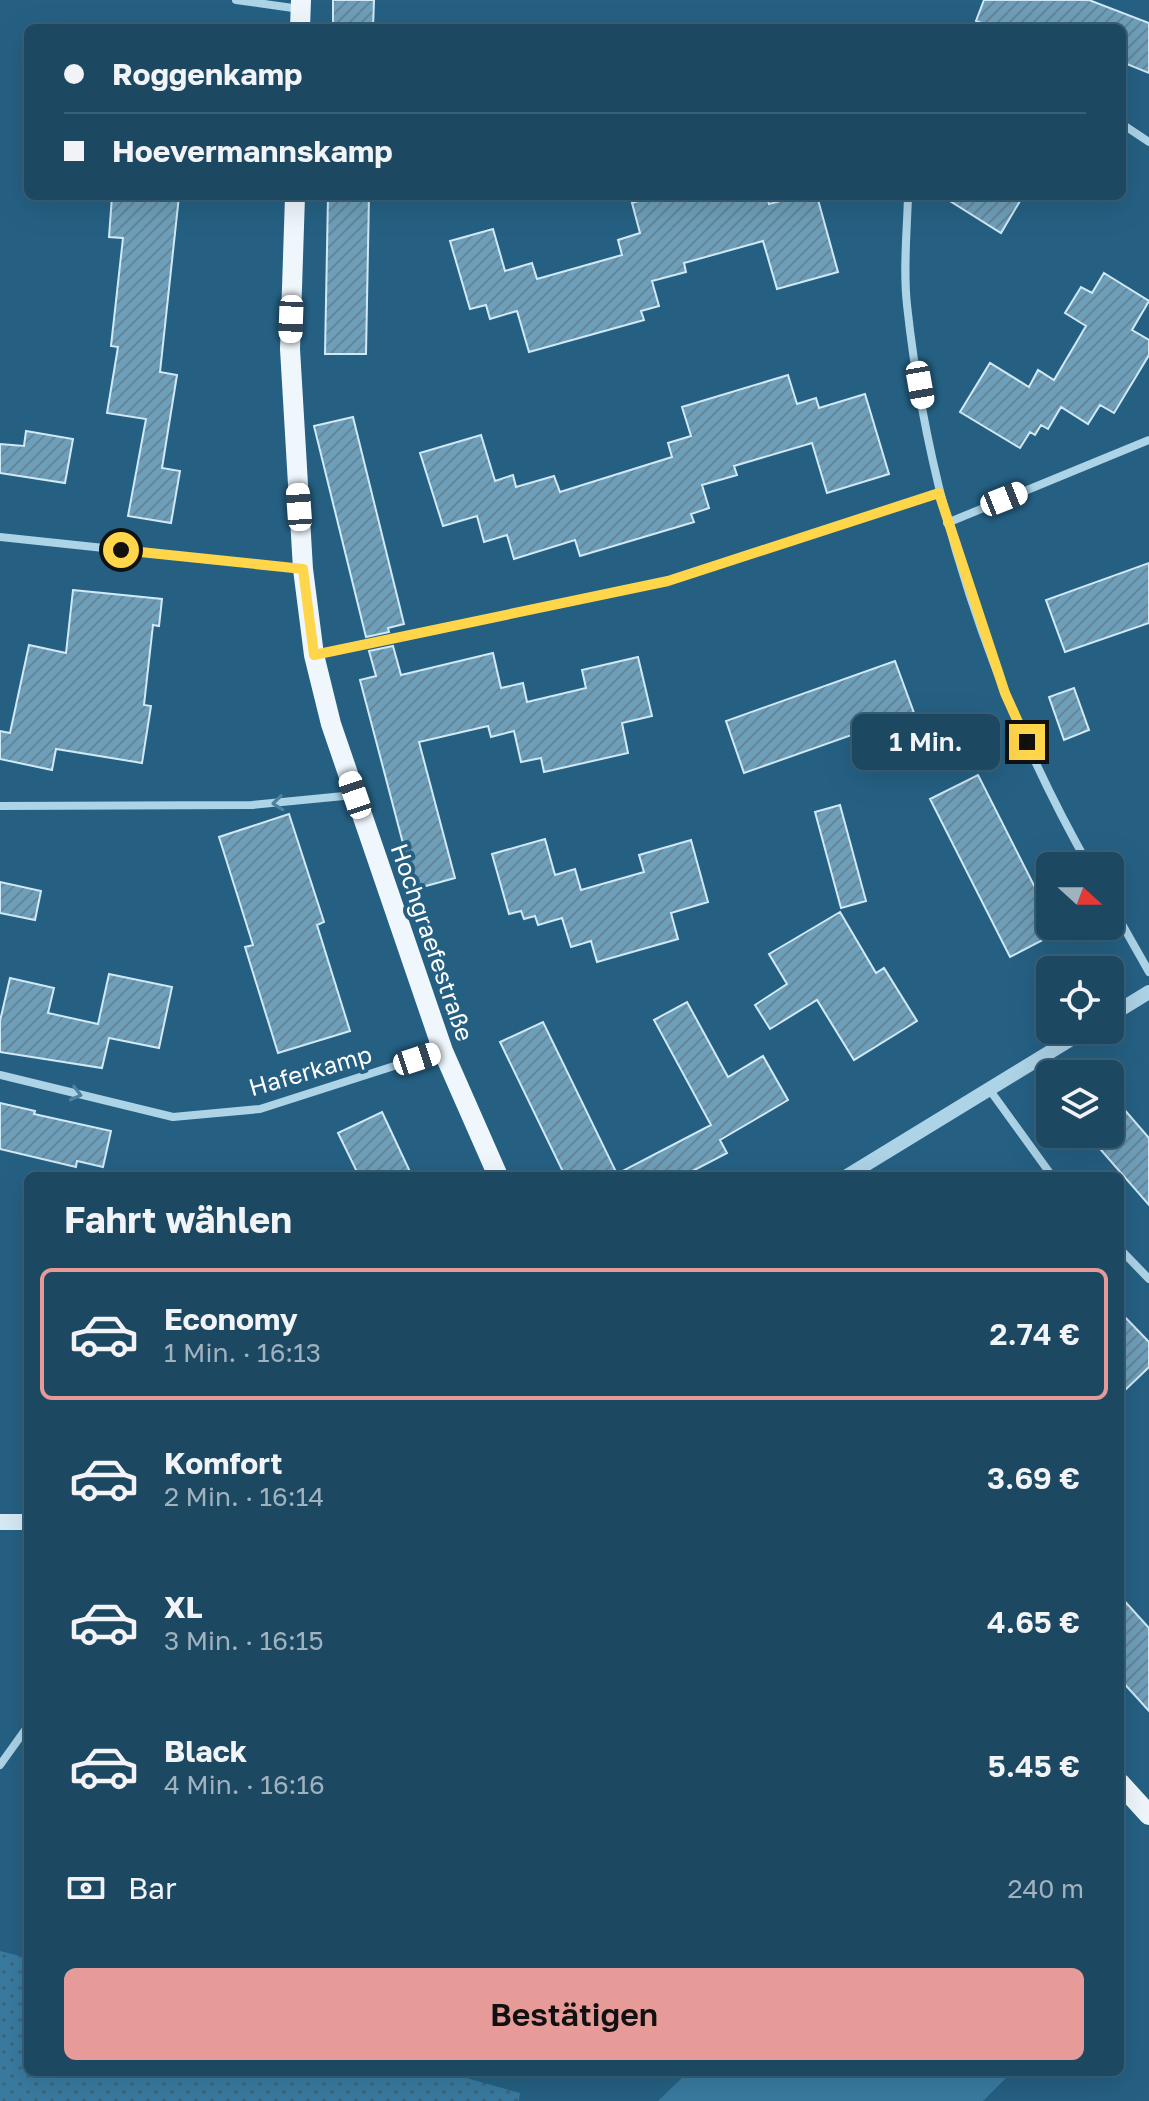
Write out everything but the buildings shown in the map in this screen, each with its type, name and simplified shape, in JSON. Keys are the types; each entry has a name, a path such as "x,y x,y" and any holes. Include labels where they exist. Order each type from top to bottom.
{"main road":[{"name":"Hochgraefestraße","path":"295,200 290,349 303,569 314,655 331,724 443,1051 496,1172"},
{"path":"0,1522 24,1522"},
{"path":"1124,1787 1149,1815"}],"street":[{"path":"236,0 300,12"},
{"path":"1126,127 1149,142"},
{"path":"908,200 906,303 939,493 1005,693 1059,814 1081,852"},
{"path":"947,523 1149,440"},
{"path":"314,655 668,581 939,493"},
{"path":"0,537 303,569"},
{"path":"0,806 252,805 355,795"},
{"path":"1124,928 1149,972"},
{"path":"1124,1007 1149,992"},
{"path":"854,1172 1063,1044"},
{"name":"Haferkamp","path":"0,1075 173,1117 260,1109 443,1051"},
{"path":"989,1089 1049,1172"},
{"path":"1124,1253 1149,1279"},
{"path":"0,1765 24,1732"}],"shaded area":[{"path":"0,1951 24,1957 24,2076 459,2076 520,2093 519,2101 0,2101"},
{"path":"684,2076 1008,2076 983,2101 658,2101"}],"route":[{"path":"121,550 303,569 314,655 668,581 939,493 1005,693 1027,742"}]}
